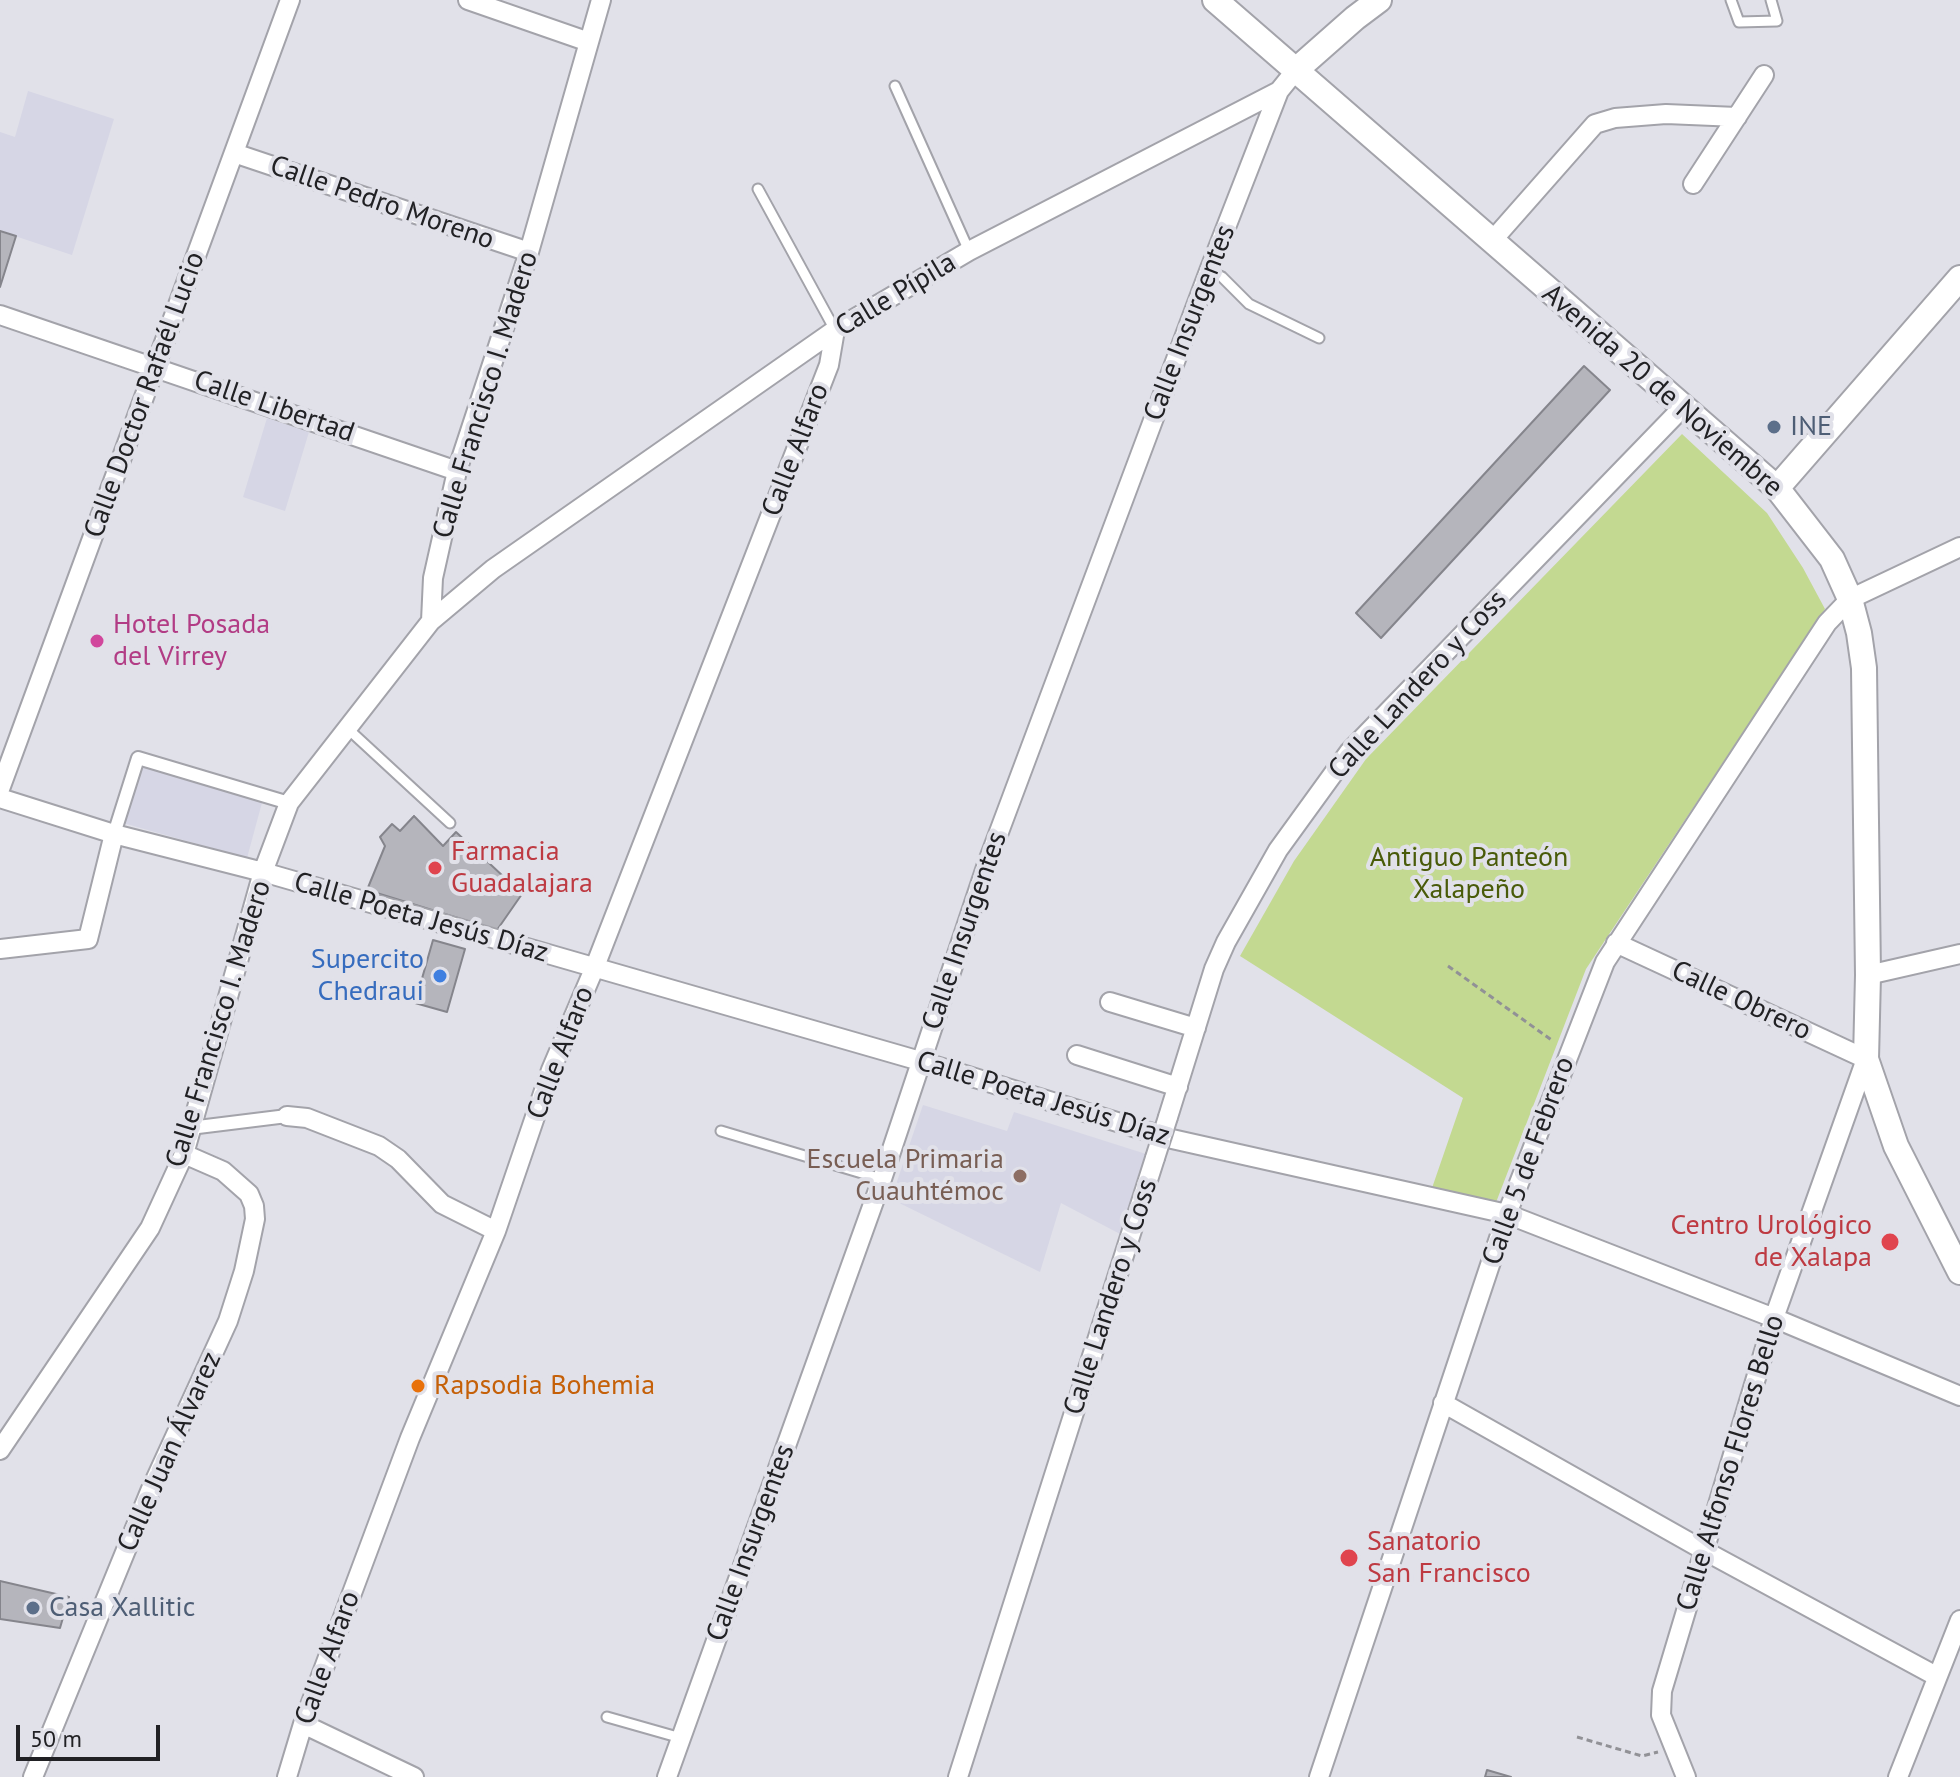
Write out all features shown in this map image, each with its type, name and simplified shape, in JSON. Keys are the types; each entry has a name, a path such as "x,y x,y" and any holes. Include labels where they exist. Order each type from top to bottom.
{"main road":[{"name":"Avenida 20 de Noviembre","path":"1215,0 1777,488 1832,559 1850,599 1864,668 1868,975 1866,1059 1896,1146 1960,1272"},
{"name":"Calle Pípila","path":"1296,70 1379,0"},
{"path":"1777,488 1960,278"}],"street":[{"name":"Calle Doctor Rafaél Lucio","path":"0,789 290,0"},
{"path":"468,0 589,42"},
{"name":"Calle Francisco I. Madero","path":"0,1450 150,1228 184,1154 263,872 289,803 431,621 433,578 457,471 529,252 601,0"},
{"name":"Calle Pípila","path":"431,621 493,569 835,330 969,251 1279,91 1296,70"},
{"path":"1693,184 1764,75"},
{"name":"Calle Insurgentes","path":"667,1777 882,1179 987,864 1279,91"},
{"path":"1491,242 1595,124 1615,118 1666,114 1737,117"},
{"name":"Calle Pedro Moreno","path":"234,153 529,252"},
{"name":"Calle Libertad","path":"0,315 457,471"},
{"name":"Calle Alfaro","path":"287,1777 303,1724 410,1438 496,1231 551,1070 594,969 829,365 835,330"},
{"name":"Calle Landero y Coss","path":"958,1777 1214,969 1226,942 1278,850 1349,752 1683,407"},
{"path":"1850,599 1960,547"},
{"name":"Calle 5 de Febrero","path":"1319,1777 1507,1214 1605,962 1827,623 1850,599"},
{"path":"0,949 88,939 114,834 138,758 289,803"},
{"name":"Calle Poeta Jesús Díaz","path":"0,798 114,834 263,872 920,1061 1172,1139 1507,1214 1774,1318 1960,1396"},
{"name":"Calle Obrero","path":"1616,943 1866,1059"},
{"path":"1868,975 1960,954"},
{"path":"1110,1002 1196,1028"},
{"path":"1077,1055 1178,1087"},
{"name":"Calle Alfonso Flores Bello","path":"1686,1777 1661,1715 1662,1691 1774,1318 1866,1059"},
{"path":"190,1128 287,1116 307,1118 379,1146 398,1159 442,1204 496,1231"},
{"name":"Calle Juan Álvarez","path":"33,1777 151,1489 228,1321 244,1271 255,1219 249,1194 223,1171 184,1154"},
{"path":"1443,1403 1705,1551 1936,1676"},
{"path":"1898,1777 1960,1620"},
{"path":"303,1724 414,1777"}],"lane":[{"path":"1731,0 1739,22 1777,21 1771,0"},
{"path":"895,86 969,251"},
{"path":"758,189 835,330"},
{"path":"1209,271 1222,277 1249,304 1319,338"},
{"path":"347,728 450,823"},
{"path":"721,1131 882,1179"},
{"path":"607,1717 682,1738"}],"path":[{"path":"1448,966 1570,1053"},
{"path":"1577,1737 1642,1756 1674,1748"}],"shaded area":[{"path":"28,91 114,119 72,255 0,231 0,132 15,137"},
{"path":"267,418 309,432 285,511 243,497"},
{"path":"140,763 263,799 247,858 123,823"},
{"name":"Escuela Primaria Cuauhtémoc","path":"923,1105 1007,1131 1014,1112 1146,1154 1124,1236 1061,1203 1040,1272 891,1199"}],"green space":[{"name":"Antiguo Panteón Xalapeño","path":"1682,434 1767,513 1825,609 1586,969 1495,1205 1432,1188 1463,1098 1240,956 1294,861 1366,759"}],"building":[{"path":"0,231 16,236 0,287"},
{"path":"1584,366 1610,390 1381,638 1356,613"},
{"name":"Farmacia Guadalajara","path":"414,816 443,846 456,832 522,894 497,930 367,890 385,846 380,837 392,824 400,831"},
{"name":"Supercito Chedraui","path":"433,940 465,949 447,1012 415,1003"},
{"name":"Casa Xallitic","path":"0,1581 69,1597 60,1628 0,1619"},
{"path":"1487,1770 1511,1777 1485,1777"}],"place":[{"name":"INE","path":"1774,427"},
{"name":"Hotel Posada del Virrey","path":"97,641"},
{"name":"Farmacia Guadalajara","path":"435,868"},
{"name":"Supercito Chedraui","path":"440,976"},
{"name":"Escuela Primaria Cuauhtémoc","path":"1020,1176"},
{"name":"Centro Urológico de Xalapa","path":"1890,1242"},
{"name":"Rapsodia Bohemia","path":"418,1386"},
{"name":"Sanatorio San Francisco","path":"1349,1558"},
{"name":"Casa Xallitic","path":"33,1608"}]}
